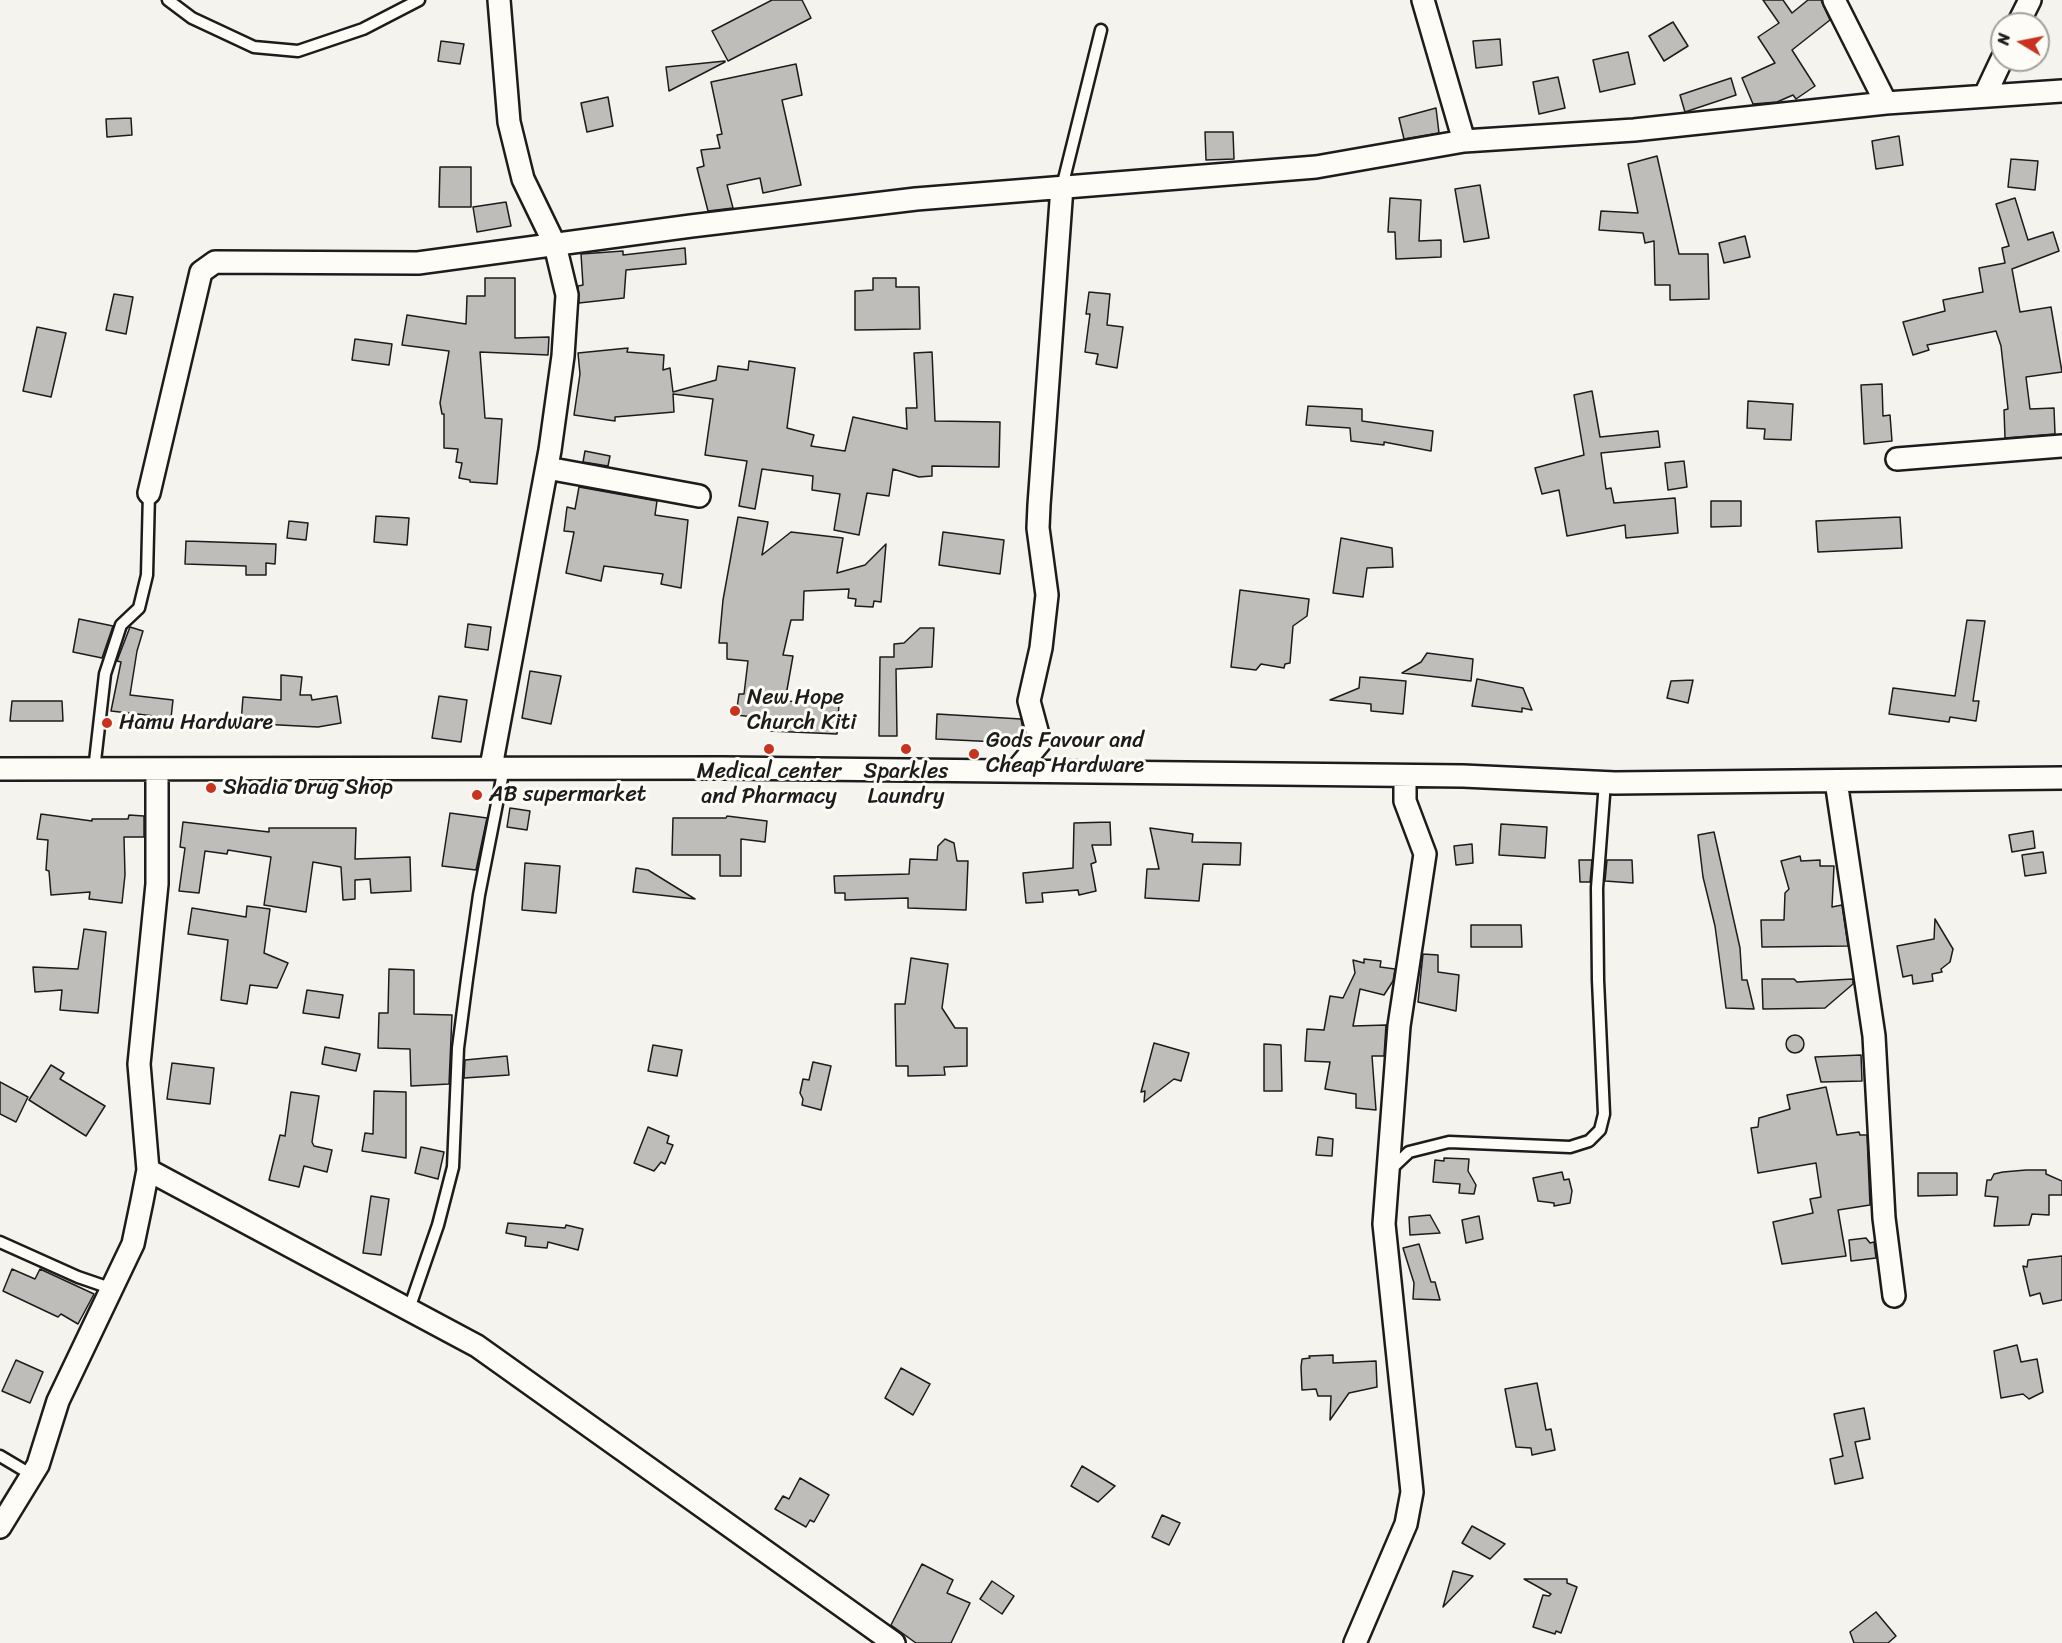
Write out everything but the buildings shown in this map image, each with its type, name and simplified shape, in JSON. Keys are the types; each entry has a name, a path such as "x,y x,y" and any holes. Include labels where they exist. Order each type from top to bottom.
{"street":[{"path":"498,767 547,468 563,356 567,295 555,245 523,179 509,122 499,0"},
{"path":"1423,0 1464,141"},
{"path":"1834,0 1886,103"},
{"path":"1985,95 1996,72"},
{"path":"149,493 201,272 215,262 418,263 868,205 1062,187 1316,168 1464,141 1634,130 1886,103 2062,91"},
{"path":"1016,771 1041,742 1029,701 1041,648 1047,595 1038,528 1062,187"},
{"path":"1897,459 2062,446"},
{"path":"547,468 699,496"},
{"path":"0,770 157,771 498,767 1405,776 1605,782 2062,778"},
{"path":"0,1527 38,1465 58,1401 133,1245 148,1170 139,1064 158,884 157,771"},
{"path":"1355,1643 1406,1524 1412,1492 1384,1224 1399,1026 1425,854 1405,801 1405,776"},
{"path":"1836,781 1874,1036 1884,1218 1894,1296"},
{"path":"148,1170 477,1346 894,1643"}],"lane":[{"path":"168,0 192,18 255,48 298,51 363,29 419,0"},
{"path":"1062,187 1101,30"},
{"path":"94,770 105,674 121,625 139,608 147,575 149,493"},
{"path":"409,1309 438,1225 453,1167 458,1048 498,767"},
{"path":"1388,1171 1409,1152 1449,1142 1570,1147 1589,1141 1600,1130 1604,1114 1598,980 1597,888 1605,782"},
{"path":"0,1242 78,1277 113,1289"},
{"path":"0,1456 32,1475"}],"place":[{"name":"New Hope Church Kiti","path":"735,711"},
{"name":"Hamu Hardware","path":"107,723"},
{"name":"Medical center and Pharmacy","path":"769,749"},
{"name":"Sparkles Laundry","path":"906,749"},
{"name":"Gods Favour and Cheap Hardware","path":"974,754"},
{"name":"Shadia Drug Shop","path":"211,788"},
{"name":"AB supermarket","path":"477,795"}]}
